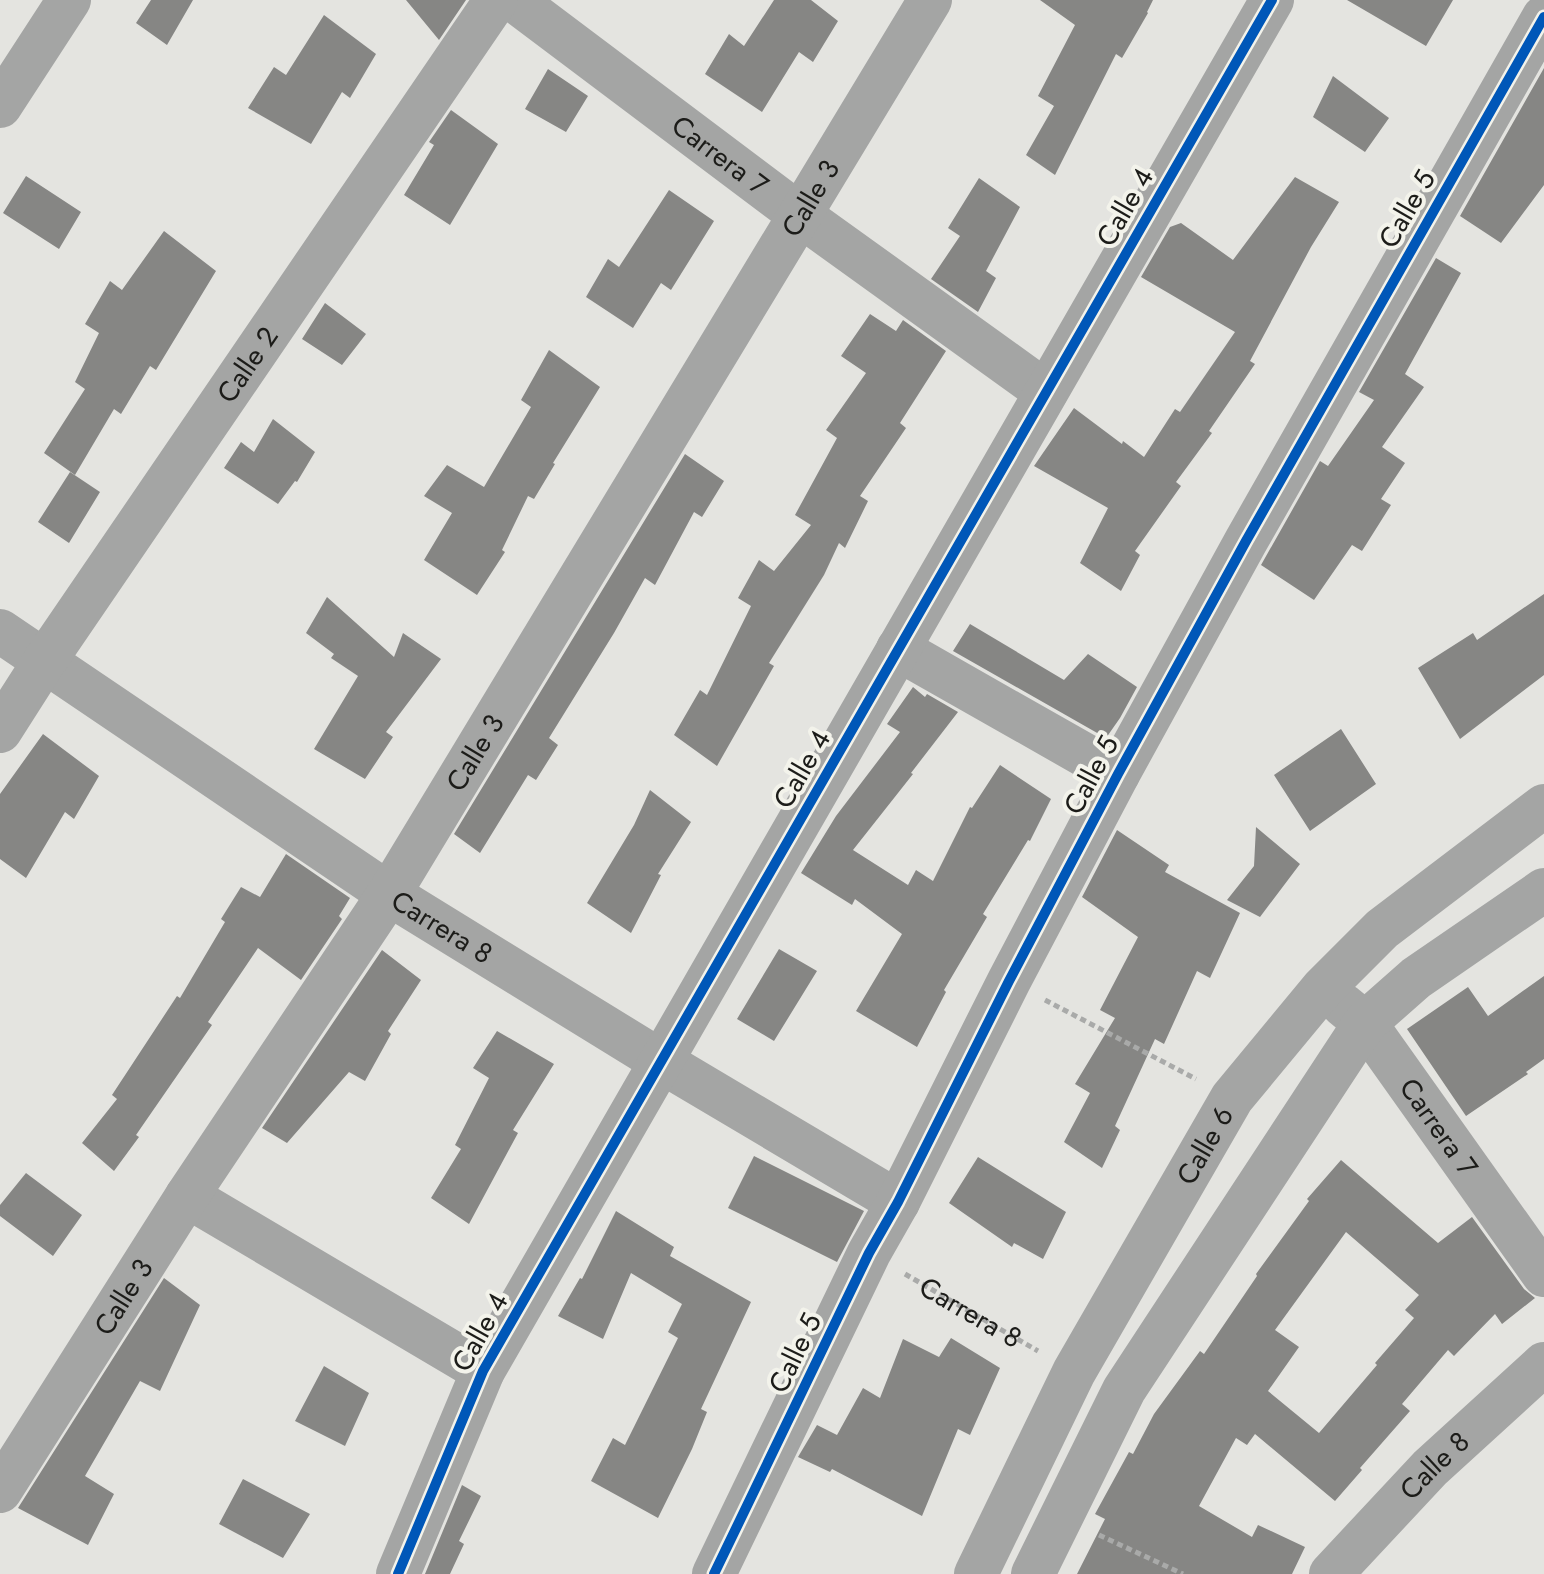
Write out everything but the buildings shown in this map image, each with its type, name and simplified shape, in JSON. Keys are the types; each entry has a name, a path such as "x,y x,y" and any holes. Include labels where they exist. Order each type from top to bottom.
{"street":[{"path":"0,106 69,0"},
{"name":"Calle 2","path":"0,731 496,0"},
{"name":"Carrera 7","path":"514,0 800,215 1046,392"},
{"name":"Calle 3","path":"0,1491 187,1196 389,894 930,0"},
{"name":"Calle 4","path":"398,1574 483,1371 1272,0"},
{"name":"Calle 5","path":"714,1574 869,1253 1118,774 1246,541 1544,17"},
{"name":"Carrera 8","path":"0,631 389,894 662,1062 898,1202"},
{"path":"898,649 1118,774"},
{"name":"Calle 6","path":"976,1574 1074,1372 1232,1098 1323,988 1382,929 1544,806"},
{"path":"1033,1574 1124,1390 1365,1023 1416,978 1544,890"},
{"name":"Carrera 7","path":"1323,988 1365,1023 1544,1275"},
{"path":"187,1196 483,1371"},
{"name":"Calle 8","path":"1331,1574 1430,1468 1544,1364"}],"path":[{"path":"1009,981 1232,1098"},
{"path":"1061,1517 1183,1574"}],"cycle path":[{"path":"398,1574 483,1371 1272,0"},
{"path":"714,1574 869,1253 1118,774 1246,541 1544,17"}]}
